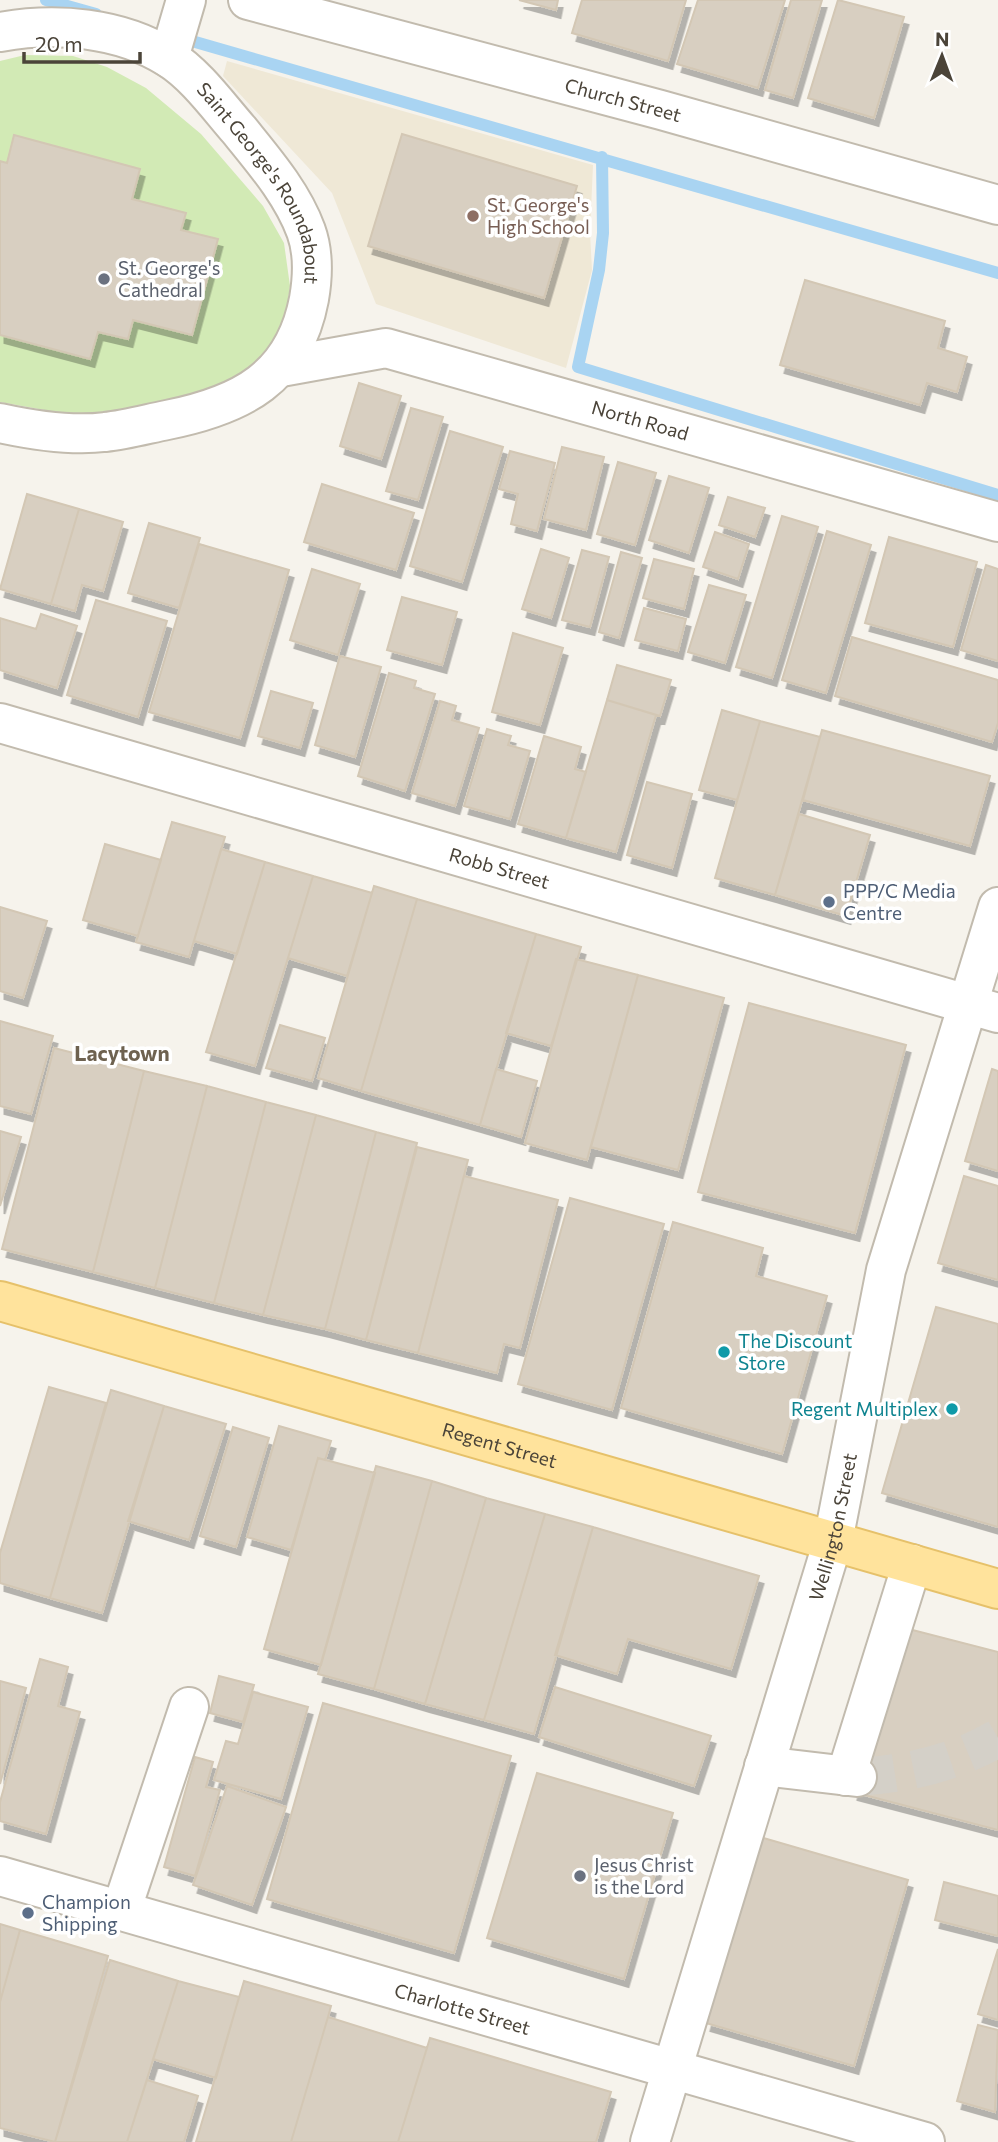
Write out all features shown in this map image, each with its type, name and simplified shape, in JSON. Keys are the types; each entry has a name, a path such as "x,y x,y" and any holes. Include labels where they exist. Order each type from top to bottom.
{"main road":[{"name":"Regent Street","path":"0,1301 998,1589"}],"street":[{"name":"Church Street","path":"248,0 661,110 998,205"},
{"name":"Saint George's Roundabout","path":"0,423 23,428 104,433 217,406 258,387 281,367 304,325 313,261 306,232 271,170 205,92 177,32 135,43 96,31 47,26 22,18"},
{"name":"North Road","path":"281,367 386,348 998,522"},
{"name":"Robb Street","path":"0,723 984,1009"},
{"name":"Wellington Street","path":"650,2142 833,1541 886,1270 984,1009 998,908"},
{"path":"764,1766 851,1776 912,1564"},
{"path":"121,1911 189,1707"},
{"name":"Charlotte Street","path":"0,1876 925,2142"}],"shaded area":[{"path":"227,61 593,165 590,233 592,270 566,368 376,304 332,193 223,76"}],"green space":[{"path":"25,55 73,56 107,67 146,88 201,134 263,206 284,243 290,286 284,329 257,365 221,387 126,414 72,415 0,402 0,335 90,359 98,332 127,339 133,320 192,335 218,240 181,230 185,213 132,199 140,169 15,135 7,163 0,161 0,61"}],"building":[{"path":"519,0 558,0 556,10"},
{"path":"582,0 686,0 668,61 572,33"},
{"path":"698,0 785,0 758,88 677,64"},
{"path":"791,0 822,0 793,98 765,90"},
{"path":"838,0 904,17 874,118 808,98"},
{"name":"St. George's High School","path":"402,134 577,186 544,298 368,246"},
{"name":"St. George's Cathedral","path":"14,135 140,169 132,199 186,213 181,230 218,239 192,335 133,320 128,339 98,332 90,359 0,335 0,161 7,163"},
{"path":"805,280 945,321 938,348 967,357 957,392 927,383 920,405 780,365"},
{"path":"359,383 401,396 381,459 340,446"},
{"path":"411,408 443,417 418,500 386,491"},
{"path":"450,431 503,447 462,582 410,566"},
{"path":"562,447 604,457 586,530 544,519"},
{"path":"510,451 555,463 537,531 511,524 518,494 499,489"},
{"path":"618,462 656,473 635,545 597,534"},
{"path":"669,476 709,488 689,553 649,540"},
{"path":"322,484 414,513 396,570 304,542"},
{"path":"27,494 79,509 51,604 0,589"},
{"path":"728,497 765,508 755,537 719,525"},
{"path":"79,509 123,522 103,591 82,585 75,611 51,604"},
{"path":"782,516 818,527 772,678 736,667"},
{"path":"149,523 200,538 179,608 128,593"},
{"path":"827,531 871,545 826,693 782,680"},
{"path":"715,532 749,544 738,579 703,567"},
{"path":"889,537 977,562 953,647 865,623"},
{"path":"199,544 289,570 240,738 149,712"},
{"path":"541,549 569,558 551,618 522,609"},
{"path":"582,550 609,557 590,627 562,620"},
{"path":"621,552 642,558 619,638 599,632"},
{"path":"654,559 694,569 684,609 643,598"},
{"path":"986,565 998,569 998,661 961,650"},
{"path":"312,569 360,584 338,655 290,640"},
{"path":"709,585 746,595 725,663 688,652"},
{"path":"402,597 457,612 442,665 387,650"},
{"path":"96,600 167,621 138,717 67,695"},
{"path":"644,608 686,619 678,651 635,640"},
{"path":"41,614 77,626 57,688 0,670 0,618 36,629"},
{"path":"513,633 563,648 540,725 492,712"},
{"path":"852,637 998,680 998,723 992,742 835,696"},
{"path":"340,656 381,667 355,757 315,745"},
{"path":"617,665 671,680 660,716 607,700"},
{"path":"389,673 416,681 414,688 435,694 405,791 358,776"},
{"path":"271,691 313,703 300,748 258,736"},
{"path":"607,700 656,715 616,852 566,838"},
{"path":"440,701 456,706 452,720 479,728 455,806 412,793"},
{"path":"722,710 760,721 737,800 699,790"},
{"path":"760,721 820,737 775,895 715,878"},
{"path":"487,729 511,736 508,745 530,751 510,819 464,806"},
{"path":"822,730 990,776 970,846 803,800"},
{"path":"544,736 581,747 575,769 586,772 566,838 518,824"},
{"path":"647,782 692,794 672,868 627,855"},
{"path":"799,814 870,835 846,916 775,895"},
{"path":"172,822 225,837 189,957 136,942"},
{"path":"105,844 161,860 138,936 83,920"},
{"path":"221,849 265,862 237,954 194,941"},
{"path":"265,862 313,876 255,1066 206,1052"},
{"path":"313,876 372,893 347,976 288,958"},
{"path":"374,886 417,899 361,1091 318,1078"},
{"path":"417,899 536,934 480,1125 361,1091"},
{"path":"0,907 47,921 23,998 0,991"},
{"path":"536,934 581,947 551,1046 506,1033"},
{"path":"576,959 638,975 587,1160 525,1143"},
{"path":"638,975 724,998 678,1170 591,1147"},
{"path":"749,1003 906,1045 855,1233 698,1192"},
{"path":"0,1021 53,1036 31,1114 0,1106"},
{"path":"280,1025 325,1038 312,1081 266,1068"},
{"path":"54,1048 144,1071 93,1272 2,1249"},
{"path":"496,1069 537,1081 521,1137 480,1125"},
{"path":"992,1069 998,1071 998,1171 965,1161"},
{"path":"144,1071 207,1086 155,1288 93,1272"},
{"path":"207,1086 266,1102 214,1303 155,1288"},
{"path":"266,1102 316,1115 263,1315 214,1303"},
{"path":"316,1115 376,1132 325,1329 263,1315"},
{"path":"0,1131 21,1137 0,1206"},
{"path":"376,1132 417,1143 366,1340 325,1329"},
{"path":"417,1147 468,1160 418,1353 366,1340"},
{"path":"464,1176 558,1200 520,1348 504,1344 497,1373 418,1353"},
{"path":"964,1176 998,1186 998,1280 938,1263"},
{"path":"570,1198 664,1224 612,1410 518,1384"},
{"name":"The Discount Store","path":"673,1222 763,1248 756,1276 827,1296 782,1454 621,1408"},
{"name":"Regent Multiplex","path":"936,1307 998,1324 998,1527 882,1493"},
{"path":"49,1387 106,1403 50,1598 0,1583 0,1553"},
{"path":"111,1390 164,1406 102,1613 50,1598"},
{"path":"164,1406 226,1424 189,1540 128,1521"},
{"path":"279,1426 331,1441 325,1460 318,1458 291,1550 247,1537"},
{"path":"233,1427 269,1438 236,1547 200,1536"},
{"path":"318,1458 375,1473 321,1665 264,1649"},
{"path":"376,1466 432,1481 374,1689 318,1674"},
{"path":"432,1481 486,1498 425,1704 374,1689"},
{"path":"486,1498 545,1514 484,1720 425,1704"},
{"path":"545,1514 593,1527 534,1734 484,1720"},
{"path":"593,1527 759,1576 731,1669 628,1639 617,1674 555,1655"},
{"path":"897,1626 998,1652 998,1830 853,1792"},
{"path":"40,1659 68,1667 58,1706 80,1712 46,1834 0,1821 0,1802"},
{"path":"219,1676 254,1685 243,1722 210,1713"},
{"path":"0,1681 26,1688 0,1784"},
{"path":"555,1687 711,1736 694,1786 539,1737"},
{"path":"253,1692 308,1707 281,1799 214,1780 226,1741 238,1744"},
{"path":"323,1703 511,1756 454,1953 267,1899"},
{"path":"195,1757 213,1762 206,1787 220,1790 195,1876 164,1867"},
{"name":"Jesus Christ is the Lord","path":"537,1773 673,1813 624,1979 487,1938"},
{"path":"227,1786 286,1807 252,1905 193,1885"},
{"path":"760,1837 908,1880 854,2066 706,2023"},
{"path":"944,1882 998,1896 998,1936 935,1920"},
{"path":"0,1924 20,1930 0,2002"},
{"path":"20,1930 108,1956 55,2142 0,2128 0,2002"},
{"path":"998,1949 998,2020 978,2014"},
{"path":"110,1960 178,1981 127,2142 55,2142"},
{"path":"178,1981 239,1997 216,2078 153,2059"},
{"path":"244,1981 331,2006 291,2142 196,2142"},
{"path":"328,2017 427,2048 398,2142 291,2142"},
{"path":"978,2025 998,2030 995,2112 957,2101"},
{"path":"430,2038 611,2092 596,2142 398,2142"},
{"path":"147,2080 198,2096 184,2142 127,2142"}],"waterway":[{"path":"46,0 96,14"},
{"path":"178,37 998,273"},
{"path":"602,157 603,233 599,270 578,367 998,495"}],"tunnel":[{"path":"857,1777 930,1766 965,1754 998,1738"}],"place":[{"name":"St. George's High School","path":"473,216"},
{"name":"St. George's Cathedral","path":"104,279"},
{"name":"PPP/C Media Centre","path":"829,902"},
{"name":"The Discount Store","path":"724,1352"},
{"name":"Regent Multiplex","path":"952,1409"},
{"name":"Jesus Christ is the Lord","path":"580,1876"},
{"name":"Champion Shipping","path":"28,1913"}],"district":[{"name":"Lacytown","path":"122,1054"}]}
